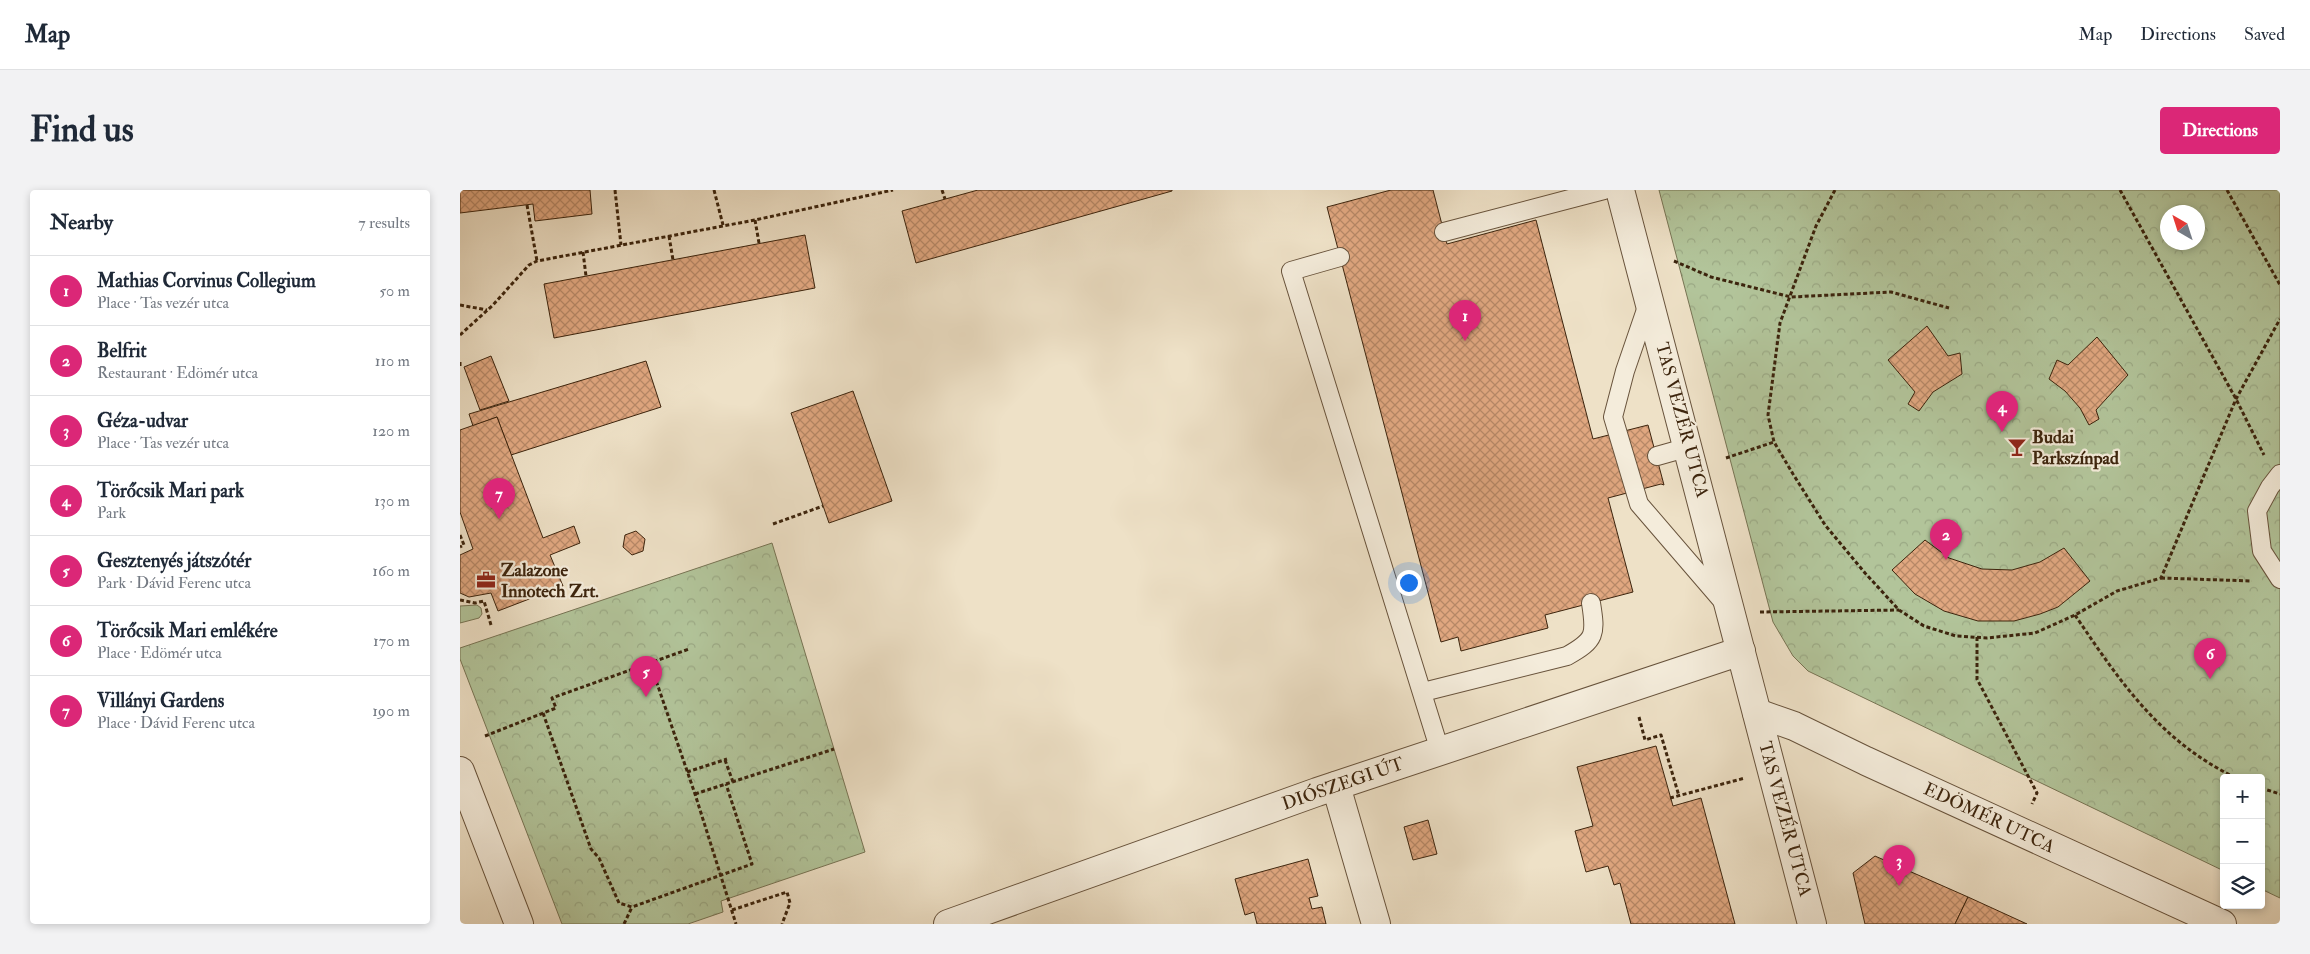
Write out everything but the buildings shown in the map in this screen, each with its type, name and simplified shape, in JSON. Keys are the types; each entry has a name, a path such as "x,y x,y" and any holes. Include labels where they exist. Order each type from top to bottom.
{"street":[{"name":"TAS VEZÉR UTCA","path":"1620,190 1650,298 1812,924"},
{"name":"DIÓSZEGI ÚT","path":"948,924 1336,786 1741,651"},
{"name":"EDÖMÉR UTCA","path":"1757,713 1794,726 2019,832 2222,924"},
{"path":"461,777 519,924"},
{"path":"1336,786 1376,924"}],"lane":[{"path":"1444,232 1604,190"},
{"path":"1340,257 1291,271 1431,690 1440,751"},
{"path":"1650,298 1625,372 1613,417 1639,504 1731,612"},
{"path":"1657,456 1689,448"},
{"path":"2277,576 2262,551 2257,511 2270,487 2280,474"},
{"path":"1431,690 1567,656 1586,645 1595,627 1591,603"}],"path":[{"path":"615,190 621,245"},
{"path":"714,190 723,225"},
{"path":"460,335 488,310 529,265 537,261 755,220 893,190"},
{"path":"942,190 945,199"},
{"path":"1835,190 1816,226 1780,324 1768,414 1774,442 1826,525 1899,610 1924,626 1956,636 1978,637 2035,633 2075,615 2117,591 2161,578 2253,581 2277,576"},
{"path":"2120,190 2236,399 2263,453"},
{"path":"2227,190 2280,285"},
{"path":"527,205 537,261"},
{"path":"755,220 759,243"},
{"path":"669,236 673,260"},
{"path":"583,252 586,276"},
{"path":"1674,261 1711,277 1791,297 1890,292 1948,308"},
{"path":"460,306 488,310"},
{"path":"2161,578 2236,399 2280,319"},
{"path":"460,362 460,367"},
{"path":"1726,458 1774,442"},
{"path":"773,524 823,506"},
{"path":"460,535 464,545 460,547"},
{"path":"460,600 475,603 484,601 491,624"},
{"path":"1766,611 1899,610"},
{"path":"2075,615 2116,676 2156,721 2182,745 2209,765 2228,774"},
{"path":"1978,637 1977,679 2037,793 2019,832"},
{"path":"485,736 556,708 552,698 689,649"},
{"path":"650,663 688,772 736,924"},
{"path":"543,713 591,849 599,858 619,903 632,907 752,864 726,784"},
{"path":"1639,716 1645,740 1661,735 1679,796"},
{"path":"695,794 834,749"},
{"path":"688,772 726,759 733,782"},
{"path":"1670,798 1772,771"},
{"path":"2265,789 2280,794"},
{"path":"732,910 787,892 790,903 782,924"},
{"path":"624,924 632,907"}],"green space":[{"path":"1659,190 2280,190 2280,898 2265,891 2265,774 2220,774 2220,869 1808,671 1793,656 1773,622"},
{"path":"772,543 865,852 721,901 723,912 688,924 562,924 460,659 460,648"},
{"path":"477,605 481,608 482,614 479,618 460,623 460,606"}],"place":[{"name":"Mathias Corvinus Collegium","path":"1465,341"},
{"name":"Törőcsik Mari park","path":"2002,432"},
{"name":"Budai Parkszínpad","path":"2017,447"},
{"name":"Villányi Gardens","path":"499,519"},
{"name":"Belfrit","path":"1946,560"},
{"name":"Zalazone Innotech Zrt.","path":"486,580"},
{"name":"Törőcsik Mari emlékére","path":"2210,679"},
{"name":"Gesztenyés játszótér","path":"646,697"},
{"name":"Géza-udvar","path":"1899,886"}]}
